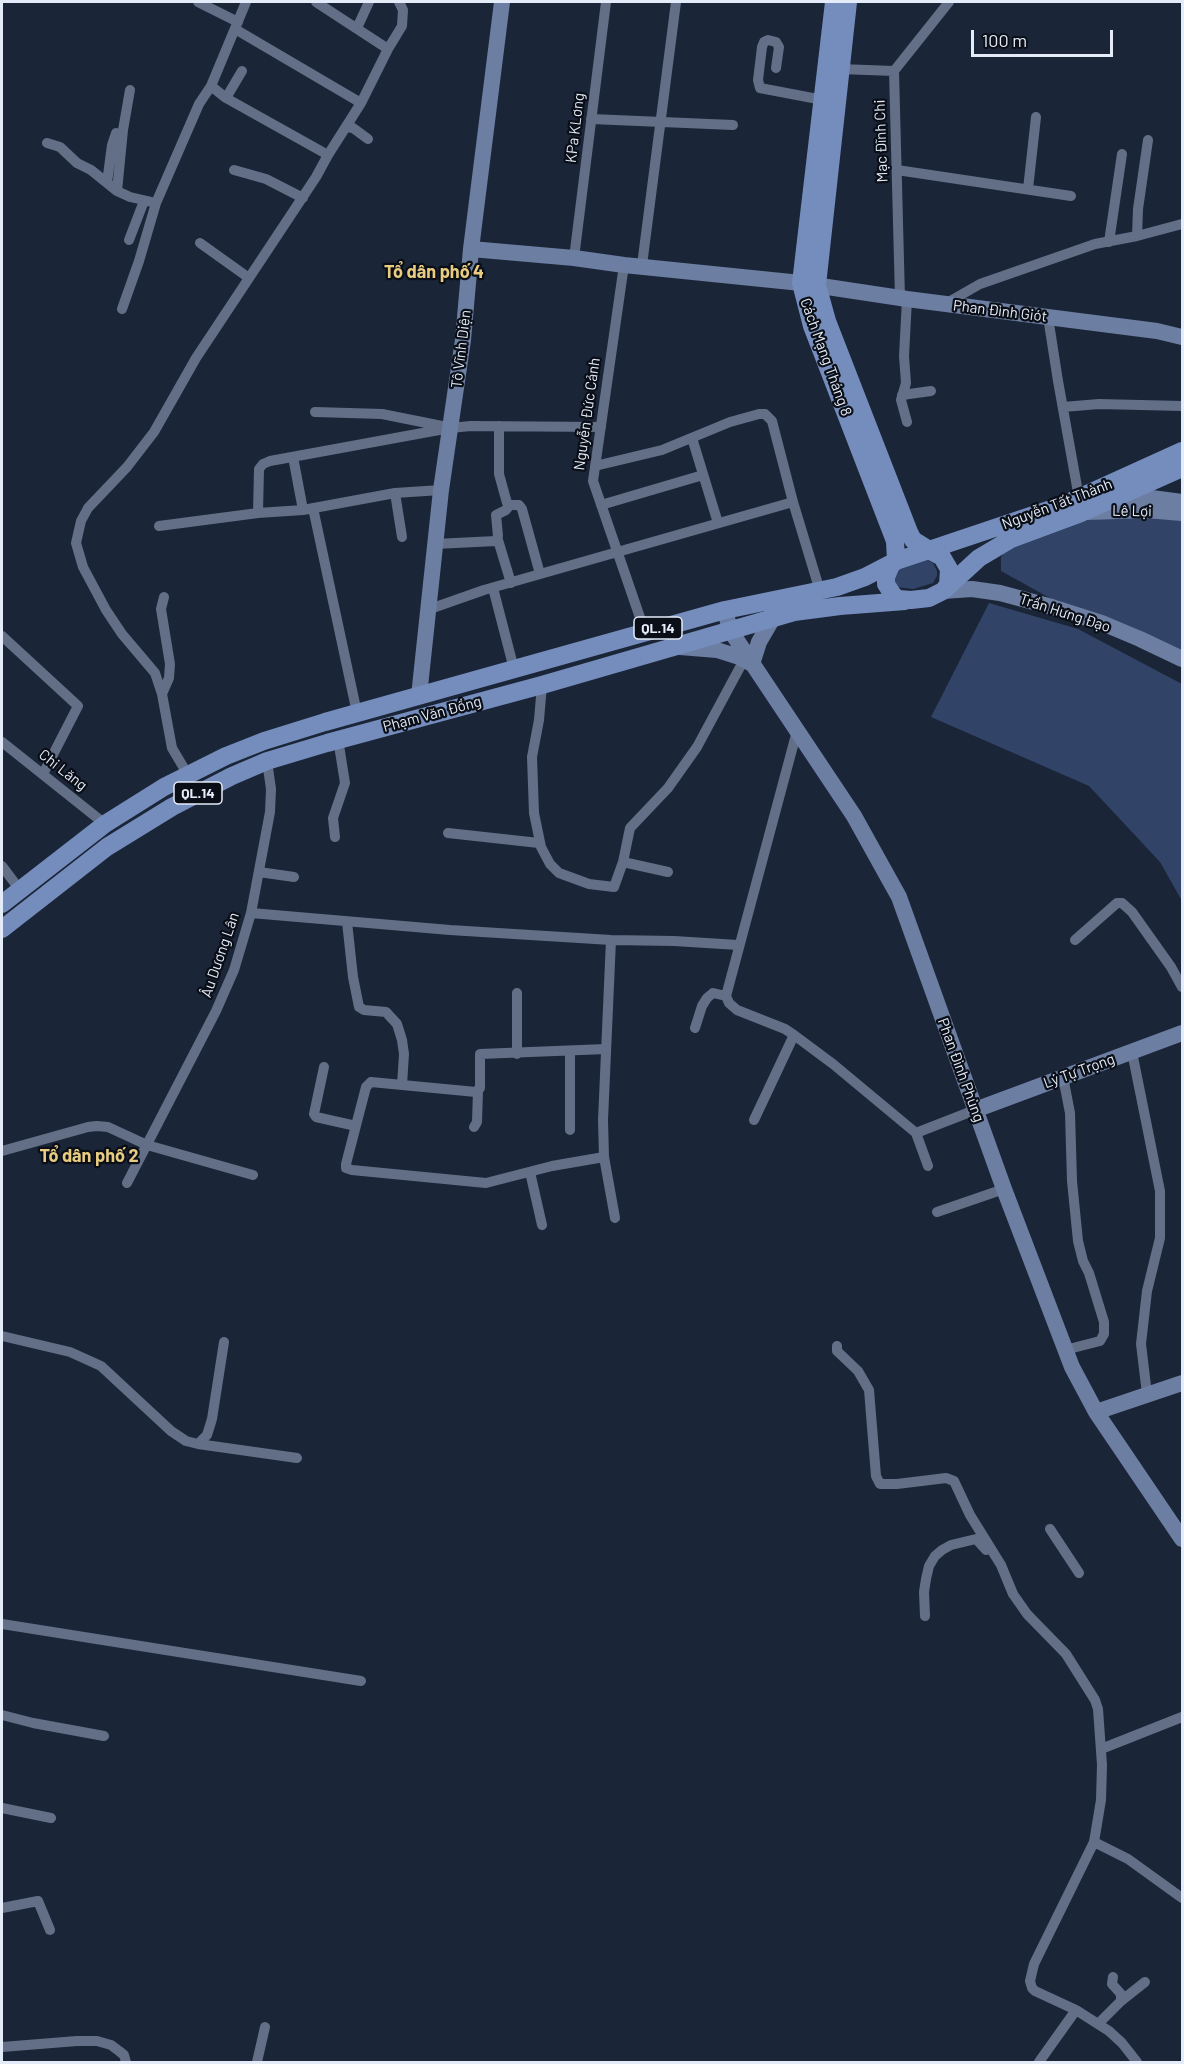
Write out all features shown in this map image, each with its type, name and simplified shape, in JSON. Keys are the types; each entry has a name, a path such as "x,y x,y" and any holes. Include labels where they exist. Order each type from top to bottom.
{"main road":[{"name":"Cách Mạng Tháng 8","path":"834,2 823,100 809,284 812,326 897,545 896,561"},
{"name":"Cách Mạng Tháng 8","path":"848,2 809,284 828,321 909,532 918,544 929,550"},
{"name":"Nguyễn Tất Thành","path":"943,591 979,558 994,548 1182,451"},
{"name":"Nguyễn Tất Thành","path":"1121,494 1182,468"},
{"path":"1084,501 1121,494"},
{"name":"Nguyễn Tất Thành","path":"929,550 1084,501"},
{"path":"929,550 942,557 949,569 948,585 943,591 929,598 905,600 893,595 886,584 888,571 896,561 929,550"},
{"name":"Phạm Văn Đồng","path":"2,904 105,824 188,775 226,756 264,741 725,610 820,591 865,577 896,561"},
{"name":"Phạm Văn Đồng","path":"2,928 107,847 172,807 267,760 542,685 794,612 905,600"},
{"path":"419,696 423,717"}],"street":[{"path":"198,2 362,103"},
{"path":"123,309 140,261 156,203 199,104 211,86 246,2"},
{"path":"316,2 388,49"},
{"path":"357,28 369,2"},
{"path":"188,775 172,748 162,694 150,665 105,610 78,552 77,532 88,508 127,467 154,432 196,358 303,198 362,103 388,49 402,26 403,10 399,2"},
{"name":"Tô Vĩnh Diện","path":"419,696 441,490 463,340 471,249 502,2"},
{"name":"KPa KLơng","path":"574,258 606,2"},
{"path":"642,265 676,2"},
{"path":"840,69 894,71 949,2"},
{"path":"776,68 779,47 776,42 768,40 762,47 758,80 760,88 823,100"},
{"path":"226,98 242,71"},
{"name":"Mạc Đĩnh Chi","path":"894,71 904,298 906,383 902,404 907,422"},
{"path":"211,86 226,98 328,155"},
{"path":"117,191 123,130 130,90"},
{"path":"1028,189 1036,117"},
{"path":"591,119 733,125"},
{"path":"346,127 353,128 368,139"},
{"path":"106,183 116,133"},
{"path":"1137,236 1138,209 1148,140"},
{"path":"47,143 60,147 76,163 91,170 117,191 156,203"},
{"path":"1109,242 1122,154"},
{"path":"234,170 256,176 303,198"},
{"path":"897,170 1071,196"},
{"path":"250,186 256,176"},
{"path":"129,240 144,201"},
{"path":"945,304 980,284 1095,244 1182,224"},
{"path":"200,243 249,278"},
{"name":"Phan Đình Giót","path":"471,249 809,284 1157,331 1182,337"},
{"name":"Nguyễn Đức Cảnh","path":"624,265 593,481 645,632"},
{"path":"1048,317 1063,406 1084,501"},
{"path":"902,395 931,391"},
{"path":"1063,406 1099,404 1182,406"},
{"path":"315,412 382,414 450,428"},
{"path":"595,466 662,450 730,422 765,414 772,422 792,502 820,591"},
{"path":"499,426 499,474 507,503 510,506"},
{"path":"258,513 259,469 263,464 270,462 450,428 601,427"},
{"path":"692,438 718,523"},
{"path":"293,457 308,509 357,713"},
{"path":"601,505 703,475"},
{"path":"159,526 308,509 395,493 441,490"},
{"path":"395,493 402,537"},
{"path":"1121,494 1182,502"},
{"name":"Lê Lợi","path":"1084,501 1182,513"},
{"path":"427,610 540,574 792,502"},
{"path":"511,583 498,540 496,515 510,506 519,506 522,509 540,574"},
{"path":"435,544 498,540"},
{"path":"493,588 514,669"},
{"name":"Trần Hưng Đạo","path":"943,591 972,589 1000,593 1052,607 1121,631 1182,658"},
{"path":"162,694 169,678 170,664 161,609 164,597"},
{"name":"Phan Đình Phùng","path":"725,610 730,630 854,816 899,897 1004,1189 1072,1367 1096,1412 1182,1539"},
{"path":"542,685 539,720 532,757 534,813 539,843 545,857 556,870 589,884 614,887 623,862 630,828 668,788 685,765 774,618"},
{"path":"2,636 78,706 43,774"},
{"path":"706,637 719,640 748,659"},
{"path":"670,647 717,650 748,659"},
{"path":"797,731 726,996 729,1003 737,1010 785,1029 842,1071 916,1134 928,1166"},
{"path":"335,837 333,818 345,783 338,739"},
{"name":"Chi Lăng","path":"2,742 105,824"},
{"name":"Âu Dương Lân","path":"127,1183 216,1011 234,970 251,912 270,812 271,789 267,760"},
{"path":"448,833 539,843"},
{"path":"623,862 668,872"},
{"path":"2,866 20,890"},
{"path":"259,872 294,877"},
{"path":"1075,940 1117,903 1122,903 1132,912 1171,967 1182,987"},
{"path":"251,912 347,922 611,940 738,945"},
{"path":"347,922 359,1007 364,1010 386,1012 397,1024 404,1054 402,1085"},
{"path":"611,940 603,1120 604,1157 615,1218"},
{"path":"517,993 517,1054"},
{"path":"695,1028 707,998 713,993 726,996"},
{"name":"Lý Tự Trọng","path":"975,1110 1182,1033"},
{"path":"754,1120 794,1035"},
{"path":"474,1127 477,1122 480,1054 606,1049"},
{"path":"570,1051 570,1130"},
{"path":"1132,1052 1153,1153 1160,1201 1160,1238 1143,1320 1142,1355 1147,1394"},
{"path":"324,1067 314,1114 316,1117 356,1126"},
{"path":"1063,1077 1070,1113 1072,1181 1078,1241 1104,1322 1104,1334 1100,1341 1065,1350"},
{"path":"478,1091 371,1082 368,1084 346,1168 409,1177 486,1183 552,1166 604,1157"},
{"path":"916,1134 975,1110"},
{"path":"2,1151 88,1126 108,1127 147,1145 253,1175"},
{"path":"530,1172 542,1225"},
{"path":"937,1212 1004,1189"},
{"path":"2,1336 70,1352 101,1366 171,1431 186,1440 198,1444 297,1458"},
{"path":"198,1444 207,1435 212,1419 224,1342"},
{"path":"837,1346 837,1351 861,1374 868,1390 876,1476 880,1484 946,1478 954,1481 970,1515 1001,1565 1009,1584 1027,1614 1066,1654 1092,1694 1098,1709 1101,1749 1101,1800 1094,1842 1034,1964 1030,1981 1035,1991 1076,2010 1116,2036 1137,2062"},
{"path":"1096,1412 1182,1383"},
{"path":"1050,1529 1080,1573"},
{"path":"925,1616 924,1592 929,1566 935,1556 951,1545 977,1539 1004,1581 1009,1584"},
{"path":"2,1624 361,1681"},
{"path":"2,1715 104,1736"},
{"path":"1101,1749 1182,1717"},
{"path":"2,1808 51,1818"},
{"path":"1094,1842 1128,1859 1182,1898"},
{"path":"2,1908 38,1901 50,1930"},
{"path":"1113,1977 1112,1984 1120,1994 1121,2001"},
{"path":"1098,2024 1121,2001 1145,1982"},
{"path":"1039,2062 1076,2010"},
{"path":"257,2062 265,2027"},
{"path":"2,2047 77,2041 97,2042 111,2045 124,2055 126,2062"}],"shaded area":[{"path":"1146,516 1182,520 1182,659 1084,617 1001,571 1001,557 1011,543 1065,523 1113,517"},
{"path":"926,559 933,563 937,571 933,583 913,589 897,587 893,570"},
{"path":"989,603 1078,629 1182,684 1182,901 1160,862 1089,786 931,717"}],"district":[{"name":"Tổ dân phố 4","path":"434,272"},
{"name":"Tổ dân phố 2","path":"89,1156"}]}
